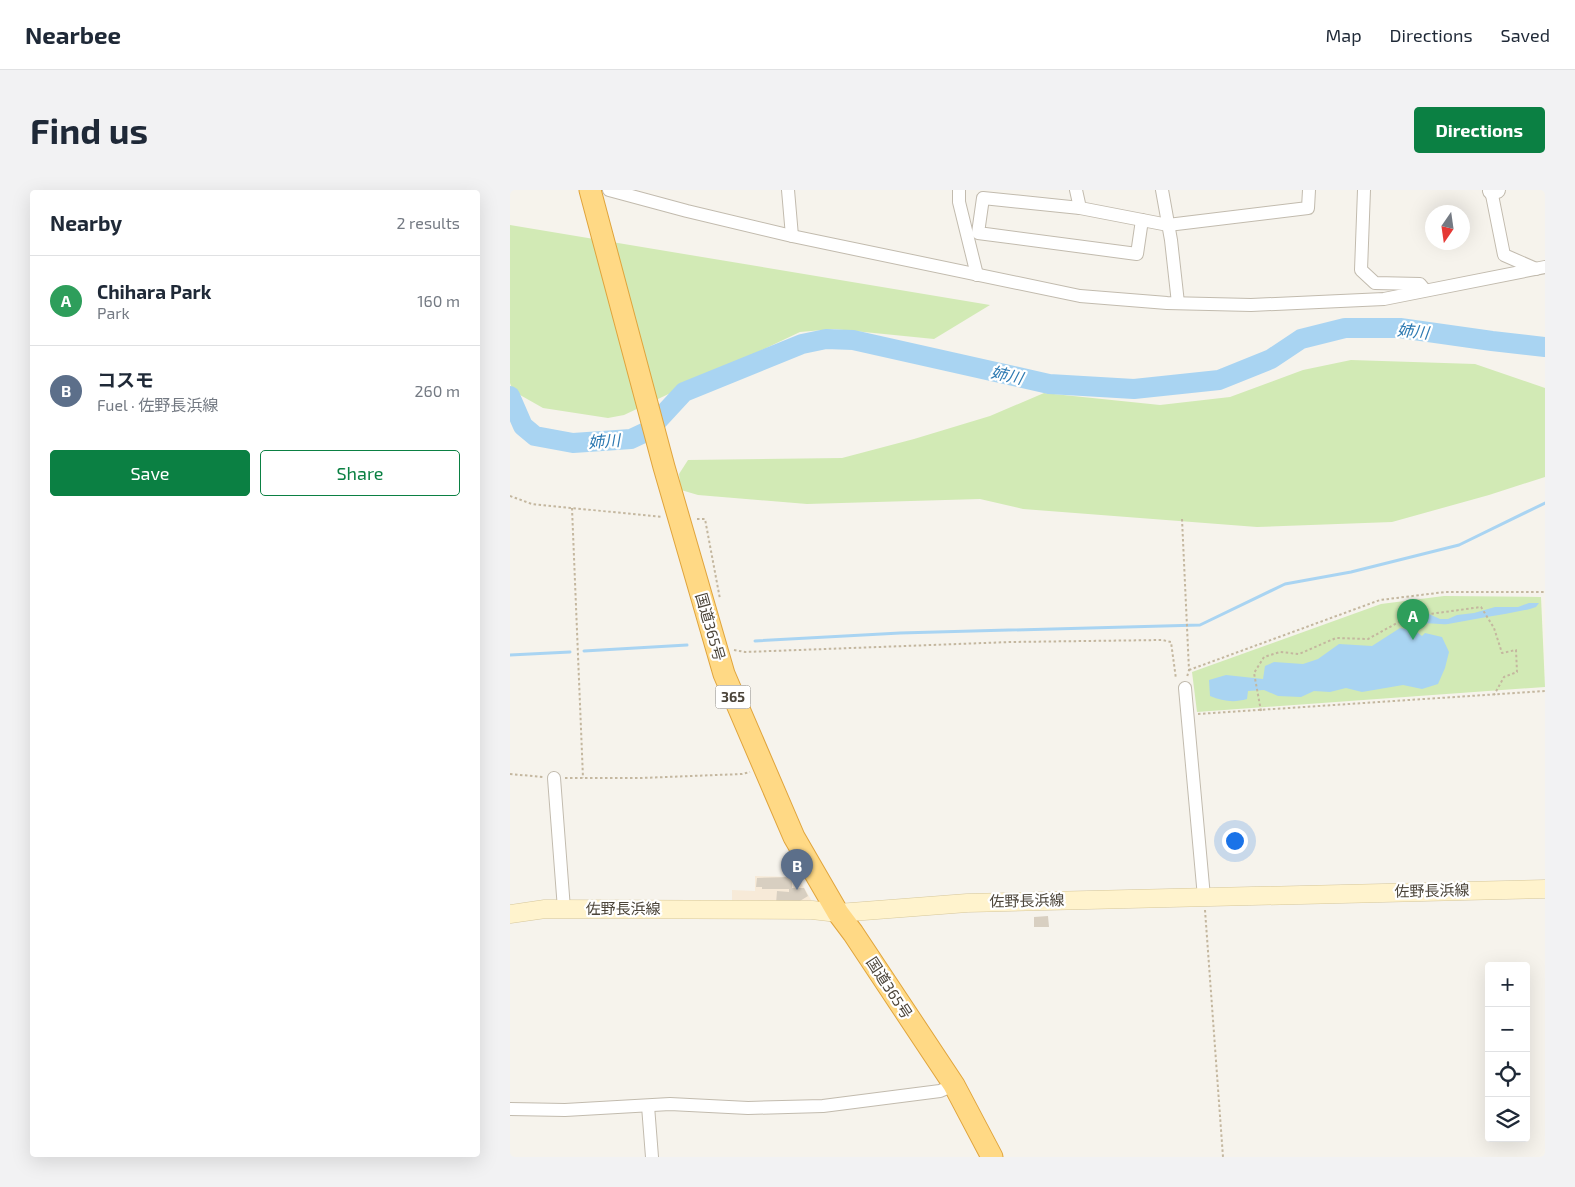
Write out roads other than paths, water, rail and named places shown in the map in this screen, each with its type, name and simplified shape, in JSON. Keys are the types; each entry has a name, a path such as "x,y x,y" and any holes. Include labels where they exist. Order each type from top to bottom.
{"highway":[{"name":"国道365号","path":"597,194 664,467 724,674 794,837 838,913 954,1085 992,1157"}],"main road":[{"name":"佐野長浜線","path":"510,914 545,909 812,910 838,913 967,903 1545,889"}],"street":[{"path":"788,190 792,236"},
{"path":"959,190 959,202 977,275"},
{"path":"1076,190 1080,208"},
{"path":"1162,190 1178,303"},
{"path":"1142,220 1137,254 978,233 983,198 1080,208 1168,224 1308,208 1309,190"},
{"path":"1364,190 1361,270 1375,283 1420,284 1426,290"},
{"path":"1493,190 1504,255 1540,268"},
{"path":"597,194 687,211 792,236 1080,296 1178,303 1251,305 1340,302 1384,299 1540,268"},
{"path":"1185,688 1204,897"},
{"path":"554,778 564,909"},
{"path":"510,1109 565,1110 670,1104 748,1108 823,1106 940,1091 954,1085"},
{"path":"648,1106 652,1157"}],"water":[{"path":"1529,603 1539,603 1536,607 1530,609 1499,615 1448,624 1421,624 1417,632 1422,636 1425,633 1442,637 1449,652 1438,684 1422,689 1403,685 1362,692 1346,688 1330,692 1314,691 1301,697 1278,696 1264,690 1248,691 1247,699 1233,701 1210,696 1209,680 1226,675 1263,679 1265,666 1274,662 1303,664 1318,659 1339,644 1372,646 1400,628 1412,630 1422,618 1429,614 1440,619 1448,619 1457,615 1474,613 1495,607 1518,607"}],"waterway":[{"name":"姉川","path":"510,396 523,426 535,436 573,443 631,439 648,431 684,392 802,344 826,339 853,340 1049,384 1134,389 1219,380 1271,359 1301,339 1345,328 1400,328 1545,347"},
{"path":"755,641 900,633 1200,625 1285,584 1351,572 1459,545 1545,503"},
{"path":"584,651 687,645"},
{"path":"510,655 570,652"}],"place":[{"name":"Chihara Park","path":"1413,640"},
{"name":"コスモ","path":"797,890"}]}
